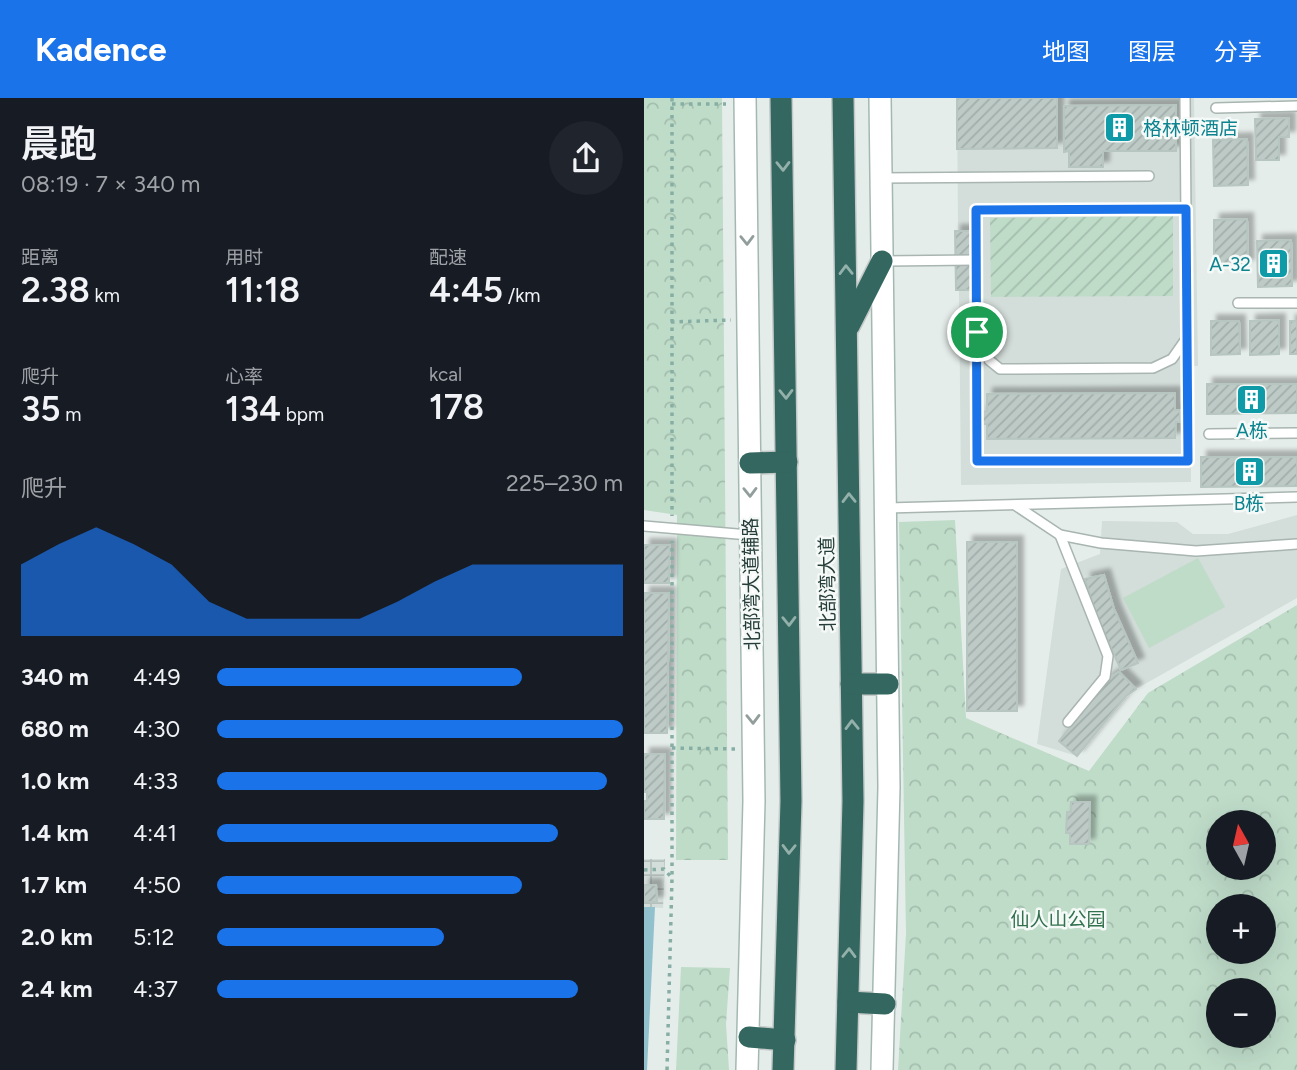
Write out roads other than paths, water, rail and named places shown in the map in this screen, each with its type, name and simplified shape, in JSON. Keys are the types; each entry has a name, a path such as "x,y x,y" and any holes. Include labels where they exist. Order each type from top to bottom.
{"highway":[{"name":"北部湾大道","path":"781,98 788,462 790,801 783,1070"},
{"name":"北部湾大道","path":"843,98 853,802 846,1070"},
{"path":"846,331 882,261"},
{"path":"750,463 788,462"},
{"path":"851,684 888,684"},
{"path":"848,1002 885,1004"},
{"path":"748,1037 785,1040"}],"main road":[{"path":"880,98 889,787 882,1070"},
{"path":"880,129 889,98"},
{"name":"北部湾大道辅路","path":"745,101 754,749 747,1070"}],"lane":[{"path":"1185,98 1186,209 1188,461 977,461 976,210 1186,209"},
{"path":"1216,108 1297,106"},
{"path":"881,178 1149,176"},
{"path":"882,261 976,260"},
{"path":"1238,303 1297,303"},
{"path":"977,332 989,360 1000,369 1153,368 1172,359 1187,338"},
{"path":"1209,434 1297,433"},
{"path":"885,508 1297,497"},
{"path":"1013,505 1060,535 1101,543 1196,551 1297,544"},
{"path":"644,526 751,535"},
{"path":"1060,535 1108,656 1104,677 1068,722"}],"water":[{"path":"644,907 655,907 647,1070 644,1070"}],"place":[{"name":"格林顿酒店","path":"1120,128"},
{"name":"A-32","path":"1274,264"},
{"name":"A栋","path":"1252,399"},
{"name":"B栋","path":"1249,472"}],"park label":[{"name":"仙人山公园","path":"1058,919"}]}
